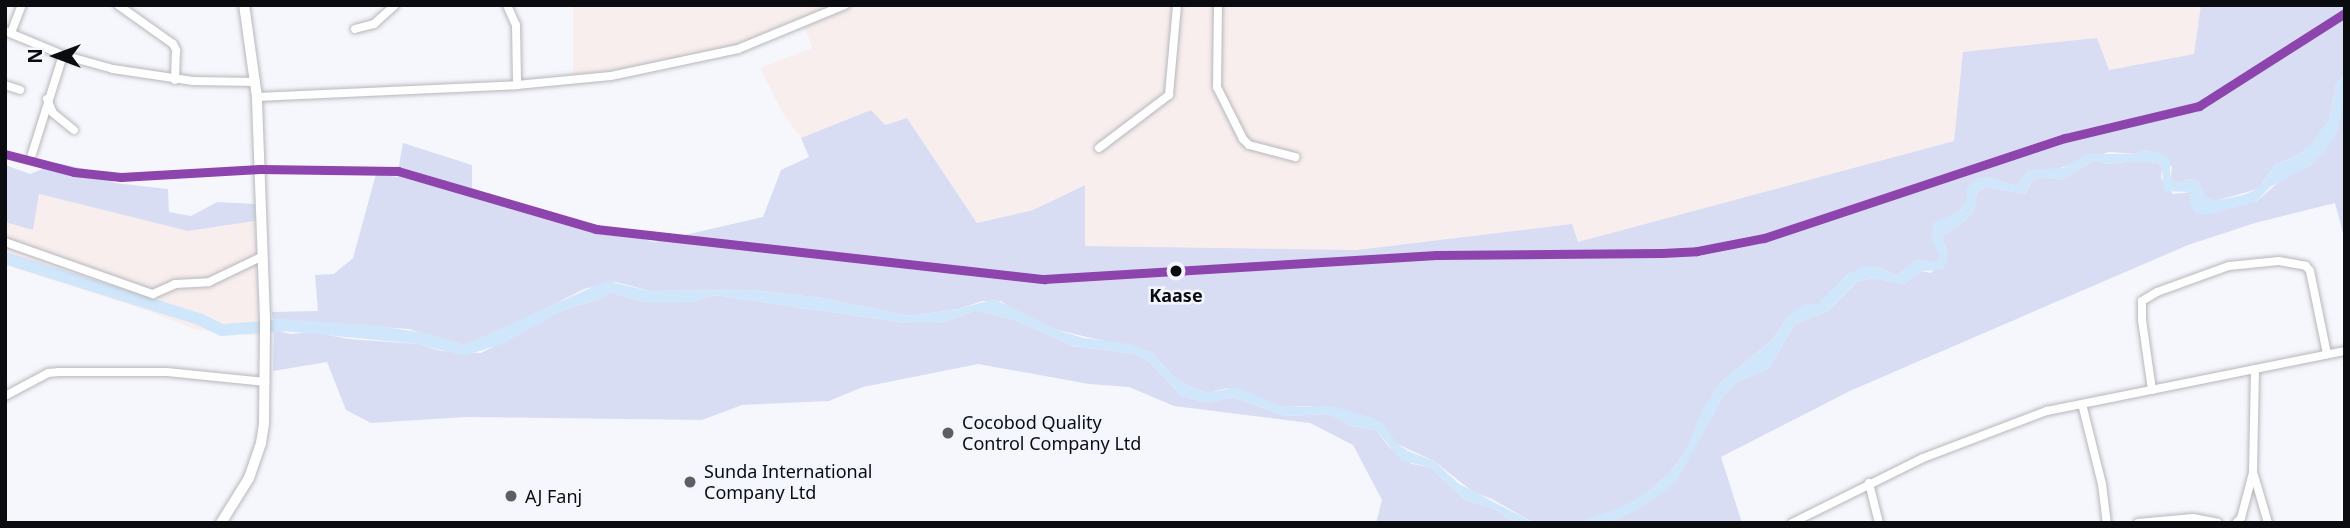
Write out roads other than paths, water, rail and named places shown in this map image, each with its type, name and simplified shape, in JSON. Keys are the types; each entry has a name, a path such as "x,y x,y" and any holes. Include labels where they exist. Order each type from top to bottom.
{"main road":[{"path":"221,523 248,478 261,443 265,382 257,97 244,5"}],"street":[{"path":"22,5 8,32 63,55 113,69 175,80 256,82"},
{"path":"118,5 173,44 176,50 175,80"},
{"path":"355,29 374,24 395,5"},
{"path":"507,5 516,25 517,86"},
{"path":"257,97 517,86 611,76 728,52 845,5"},
{"path":"1099,148 1169,95 1177,5"},
{"path":"1218,5 1217,87 1243,139 1249,145 1295,157"},
{"path":"32,154 47,99 63,55"},
{"path":"5,85 20,90"},
{"path":"47,99 53,113 74,130"},
{"path":"5,242 153,294 175,284 209,282 263,256"},
{"path":"2152,390 2142,320 2143,302 2157,292 2229,266 2279,261 2306,266 2311,271 2327,354"},
{"path":"1792,523 1868,483 1981,434 2047,411 2345,351"},
{"path":"2236,523 2241,518 2253,473 2255,369"},
{"path":"5,396 48,373 59,372 167,372 265,382"},
{"path":"2082,404 2102,484 2107,523"},
{"path":"2253,473 2268,523"},
{"path":"1868,483 1878,523"},
{"path":"2138,523 2193,518 2218,523"}],"waterway":[{"path":"5,258 199,319 222,330 290,325"},
{"path":"5,265 15,261"}],"place":[{"name":"Kaase","path":"1176,271"},
{"name":"Cocobod Quality Control Company Ltd","path":"948,433"},
{"name":"Sunda International Company Ltd","path":"690,482"},
{"name":"AJ Fanj","path":"511,496"}]}
